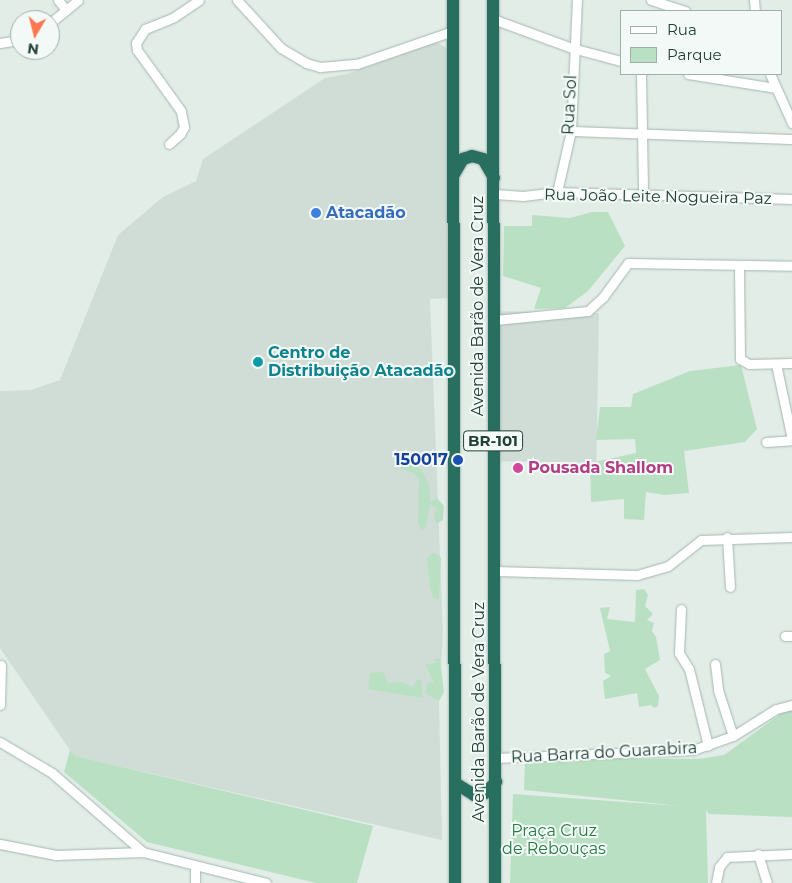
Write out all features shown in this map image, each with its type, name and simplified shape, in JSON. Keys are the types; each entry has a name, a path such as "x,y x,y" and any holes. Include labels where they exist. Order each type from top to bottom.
{"highway":[{"name":"Avenida Barão de Vera Cruz","path":"453,0 455,883"},
{"name":"Avenida Barão de Vera Cruz","path":"493,0 495,180 495,883"},
{"path":"453,178 463,160 472,156 483,159 495,180"},
{"path":"455,783 474,794 485,793 496,782"}],"street":[{"path":"58,0 66,10"},
{"path":"60,15 78,0"},
{"path":"169,144 180,134 184,126 181,111 137,50 136,43 145,29 174,17 199,0"},
{"path":"237,0 281,48 306,63 320,68 357,64 454,31"},
{"name":"Rua Sol","path":"557,192 571,131 572,48 577,0"},
{"path":"651,0 682,10"},
{"path":"493,19 572,48 620,61"},
{"path":"641,75 643,194"},
{"path":"698,75 775,88"},
{"path":"770,75 775,88 789,110 792,123"},
{"path":"571,131 792,140"},
{"name":"Rua João Leite Nogueira Paz","path":"495,194 523,196 557,192 792,199"},
{"path":"494,320 588,311 604,297 628,263 792,266"},
{"path":"739,265 740,359 749,364 792,363"},
{"path":"766,442 792,440 776,364"},
{"path":"495,571 649,573 668,566 695,542 727,538 792,537"},
{"path":"727,538 730,587"},
{"path":"681,609 679,653 689,669 708,746"},
{"path":"715,664 718,690 733,736"},
{"path":"0,705 1,665"},
{"name":"Rua Barra do Guarabira","path":"496,758 680,752 708,746 733,736 776,709 792,705"},
{"path":"0,742 52,773 143,852"},
{"path":"0,844 56,855 143,852 266,883"},
{"path":"758,854 767,883"},
{"path":"716,883 721,862 732,856 792,854"},
{"path":"195,866 195,883"}],"shaded area":[{"path":"436,42 447,48 448,298 430,299 443,632 439,701 442,840 74,756 0,648 0,391 31,390 60,380 118,235 163,197 196,181 203,159 325,78 347,74"},
{"path":"495,311 599,313 596,463 492,461"}],"green space":[{"path":"592,212 608,212 625,246 588,291 565,308 534,309 541,288 503,276 504,226 532,226 532,215 570,218"},
{"path":"741,365 757,429 745,442 684,451 689,493 664,495 646,492 644,520 624,519 624,499 591,502 590,463 636,453 635,439 596,440 600,407 631,407 633,394 690,371"},
{"path":"399,459 406,460 422,470 430,487 430,503 437,498 444,506 443,520 436,524 434,516 437,509 430,504 426,527 422,531 418,524 419,480 414,473 400,468"},
{"path":"432,553 436,553 441,558 439,600 433,598 430,588 427,558"},
{"path":"644,589 648,595 645,606 653,614 647,620 654,623 652,631 656,637 660,660 645,669 659,696 658,706 654,708 651,705 639,707 637,693 605,699 603,681 611,676 605,673 604,654 610,651 600,608 610,607 607,619 635,622 636,590"},
{"path":"440,658 444,692 439,701 425,693 428,682 434,683 425,664 432,664 436,662 434,659"},
{"path":"383,672 388,683 402,682 413,687 417,679 421,680 423,698 368,689 370,673"},
{"name":"Praça Cruz de Rebouças","path":"786,710 792,711 792,817 709,814 706,810 708,883 510,883 513,794 680,806 524,790 525,758 698,759 724,755"},
{"path":"70,750 75,756 373,826 357,883 316,883 147,842 64,772"}],"place":[{"name":"Atacadão","path":"316,213"},
{"name":"Centro de Distribuição Atacadão","path":"258,362"},
{"name":"150017","path":"458,460"},
{"name":"Pousada Shallom","path":"518,468"}]}
